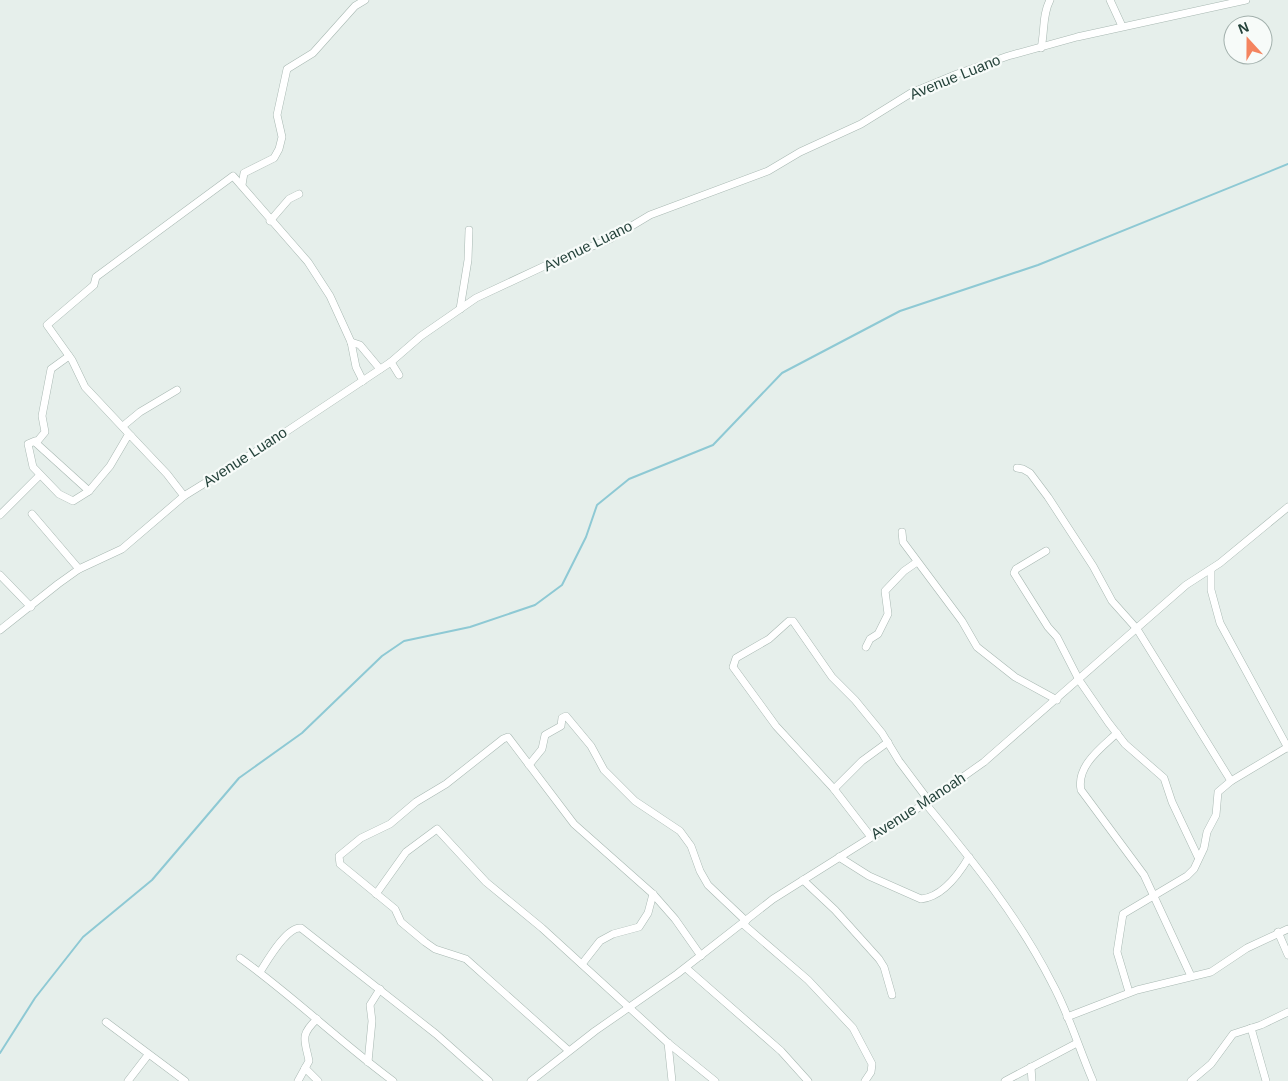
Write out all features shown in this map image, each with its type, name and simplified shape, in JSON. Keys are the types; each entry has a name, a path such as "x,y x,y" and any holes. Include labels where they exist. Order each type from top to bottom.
{"street":[{"path":"242,185 244,173 274,158 279,150 282,137 277,115 287,69 313,53 355,6 365,0"},
{"path":"1042,48 1044,13 1050,0"},
{"path":"1110,0 1122,26"},
{"name":"Avenue Luano","path":"0,630 79,569 122,549 184,496 260,449 391,362 426,332 471,301 553,262 610,239 650,215 768,170 800,152 868,120 911,93 1008,56 1122,26 1246,0"},
{"path":"184,496 167,474 85,387 69,356 47,325 94,285 96,277 226,179 233,176 242,185 270,221 313,270 336,307 351,342 356,367 363,381"},
{"path":"270,221 290,199 299,194"},
{"path":"460,309 468,255 469,230"},
{"path":"351,342 360,345 380,368"},
{"path":"69,356 51,369 42,416 45,432 35,441 29,442 30,463 64,499 76,500 88,491 110,466 127,437 131,436"},
{"path":"391,362 399,375"},
{"path":"122,426 140,412 177,390"},
{"path":"35,441 88,491"},
{"path":"1017,468 1024,469 1030,473 1048,497 1093,566 1112,601 1137,629 1230,781"},
{"path":"0,515 40,474"},
{"name":"Avenue Manoah","path":"531,1081 568,1050 686,968 773,898 927,802 984,762 1186,585 1211,570 1288,507"},
{"path":"32,514 79,569"},
{"path":"902,532 903,542 962,621 981,652 1019,680 1057,700"},
{"path":"1046,551 1014,572 1066,652 1079,680 1125,744 1164,778 1172,802 1198,858"},
{"path":"866,647 870,639 878,634 888,614 885,591 904,571 917,562"},
{"path":"1129,992 1117,952 1120,923 1126,911 1190,873 1204,848 1207,832 1216,815 1218,792 1230,781 1288,747 1220,623 1212,596 1211,570"},
{"path":"0,574 31,607"},
{"path":"871,837 834,789 776,726 735,671 733,663 736,658 769,639 789,621 793,621 832,677 864,710 888,742 927,802 995,889 1052,982 1093,1081"},
{"path":"529,765 542,749 545,736 561,726 562,718 566,716 590,746 604,770 635,801 680,831 691,846 700,871 708,885 744,922 808,980 853,1028 872,1064 871,1072 865,1081"},
{"path":"1117,733 1086,764 1080,783 1084,796 1139,866 1191,976"},
{"path":"568,1050 466,959 435,949 425,942 401,922 395,909 338,859 355,843 390,824 416,802 446,784 506,737 510,739 574,824 653,894 675,919 701,956"},
{"path":"834,789 862,761 888,742"},
{"path":"376,894 406,852 437,829 486,882 582,964 668,1043 715,1081"},
{"path":"839,857 869,876 920,899 928,898 957,876 969,857"},
{"path":"803,880 835,910 879,959 884,967 892,995"},
{"path":"582,964 600,941 613,934 638,927 648,913 653,894"},
{"path":"260,972 282,940 296,928 301,928 380,989 489,1081"},
{"path":"1067,1017 1129,992 1217,969 1238,953 1288,928"},
{"path":"1278,932 1288,955"},
{"path":"240,958 286,991 368,1062 393,1081"},
{"path":"686,968 781,1051 808,1081"},
{"path":"368,1062 372,1021 370,1005 380,989"},
{"path":"1190,1081 1211,1064 1232,1034 1288,1012"},
{"path":"298,1081 309,1061 303,1039 310,1026 317,1019"},
{"path":"106,1022 185,1081"},
{"path":"1251,1028 1266,1081"},
{"path":"668,1043 672,1081"},
{"path":"1005,1081 1077,1043"},
{"path":"128,1081 148,1055"},
{"path":"1031,1067 1032,1081"},
{"path":"305,1068 318,1081"}],"waterway":[{"path":"0,1053 35,998 83,937 152,880 239,778 302,733 382,656 404,641 470,627 535,605 562,585 586,537 597,505 629,479 713,445 782,373 900,311 1038,265 1288,164"}]}
